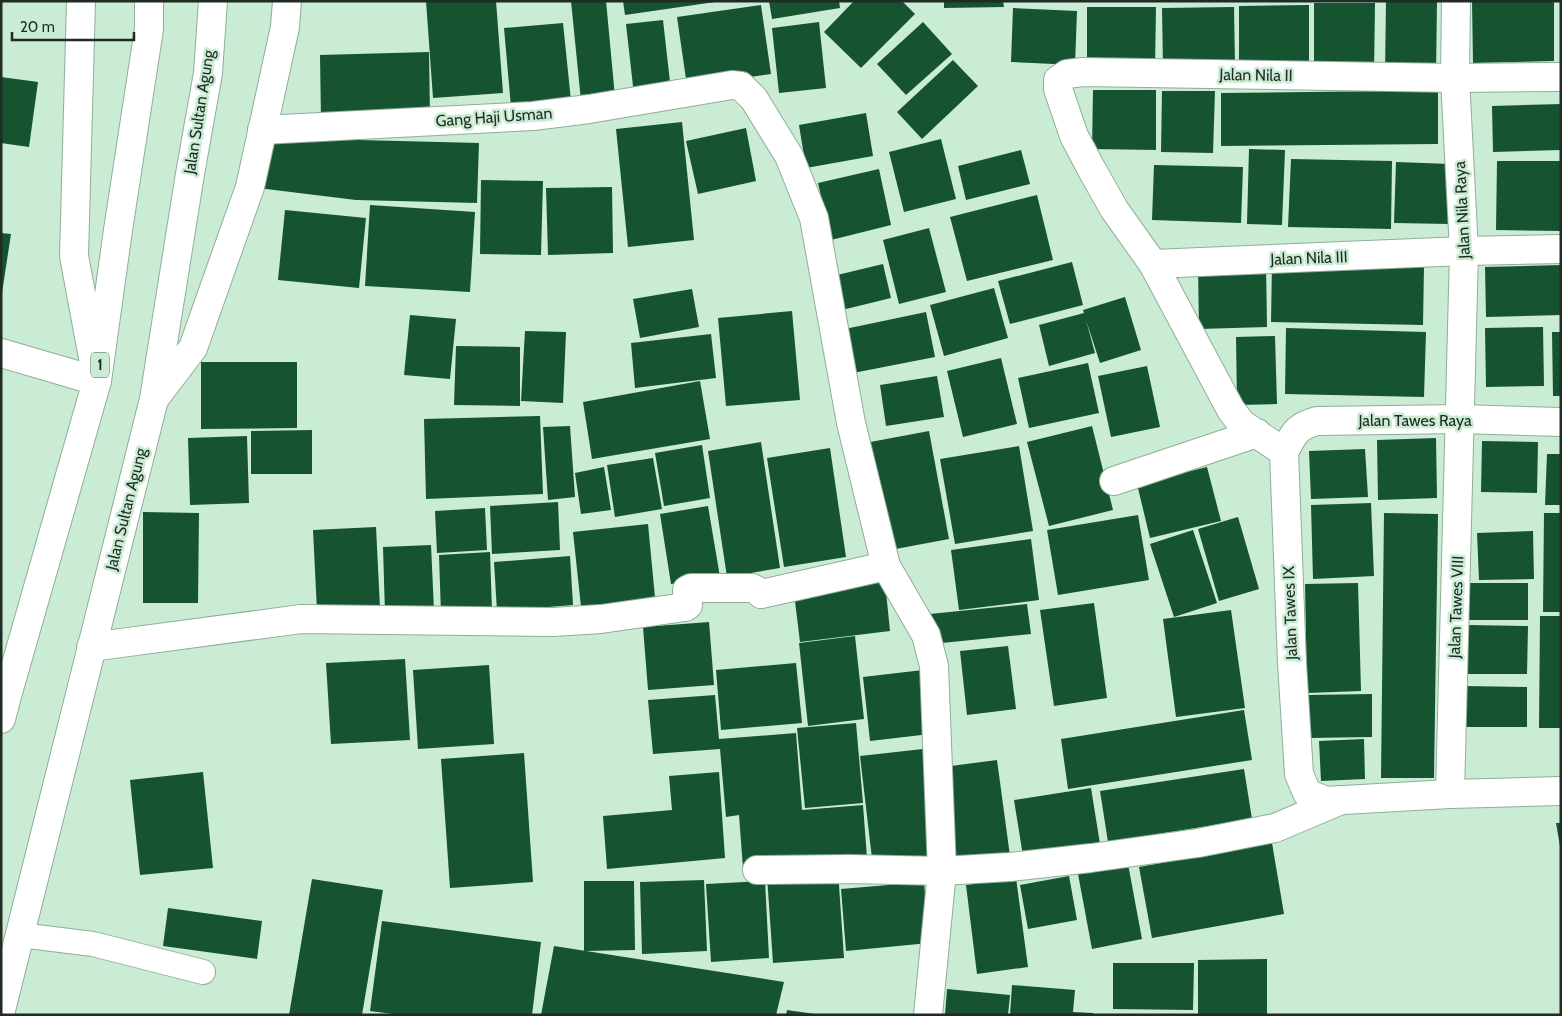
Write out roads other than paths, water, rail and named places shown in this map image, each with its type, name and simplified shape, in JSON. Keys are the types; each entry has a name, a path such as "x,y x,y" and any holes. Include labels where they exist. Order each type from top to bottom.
{"main road":[{"path":"1,353 97,381 74,256 81,1"},
{"name":"1","path":"3,703 97,381 149,29 149,1"},
{"name":"Jalan Sultan Agung","path":"1,1010 11,934 92,647 154,399 208,73 213,1"},
{"path":"154,399 193,348 250,187 285,27 287,1"},
{"name":"Jalan Nila Raya","path":"1456,1 1455,78 1464,251 1461,420"},
{"name":"Jalan Nila II","path":"1153,264 1114,209 1087,162 1071,127 1058,90 1058,80 1067,74 1083,72 1455,78 1561,77"},
{"name":"Gang Haji Usman","path":"262,130 533,116 589,109 738,84 745,88 754,99 789,156 814,218 851,423 886,566"},
{"name":"Jalan Nila III","path":"1153,264 1464,251 1561,249"},
{"path":"1153,264 1231,410 1242,424 1284,452"},
{"name":"Jalan Tawes Raya","path":"1284,452 1294,434 1303,425 1317,421 1461,420 1561,422"},
{"name":"Jalan Tawes VIII","path":"1450,794 1461,420"},
{"path":"1114,481 1257,433"},
{"name":"Jalan Tawes IX","path":"1284,452 1292,663 1299,774 1307,793 1326,801 1340,800"},
{"path":"92,647 301,619 552,622 601,619 685,607 688,605 687,590 691,588 752,588 758,590 761,594 886,566 926,634 934,666 942,871 928,1015"},
{"path":"757,870 850,869 942,871 1010,868 1198,843 1276,828 1340,800 1450,794 1561,791"}],"lane":[{"path":"11,934 93,944 202,972"}]}
